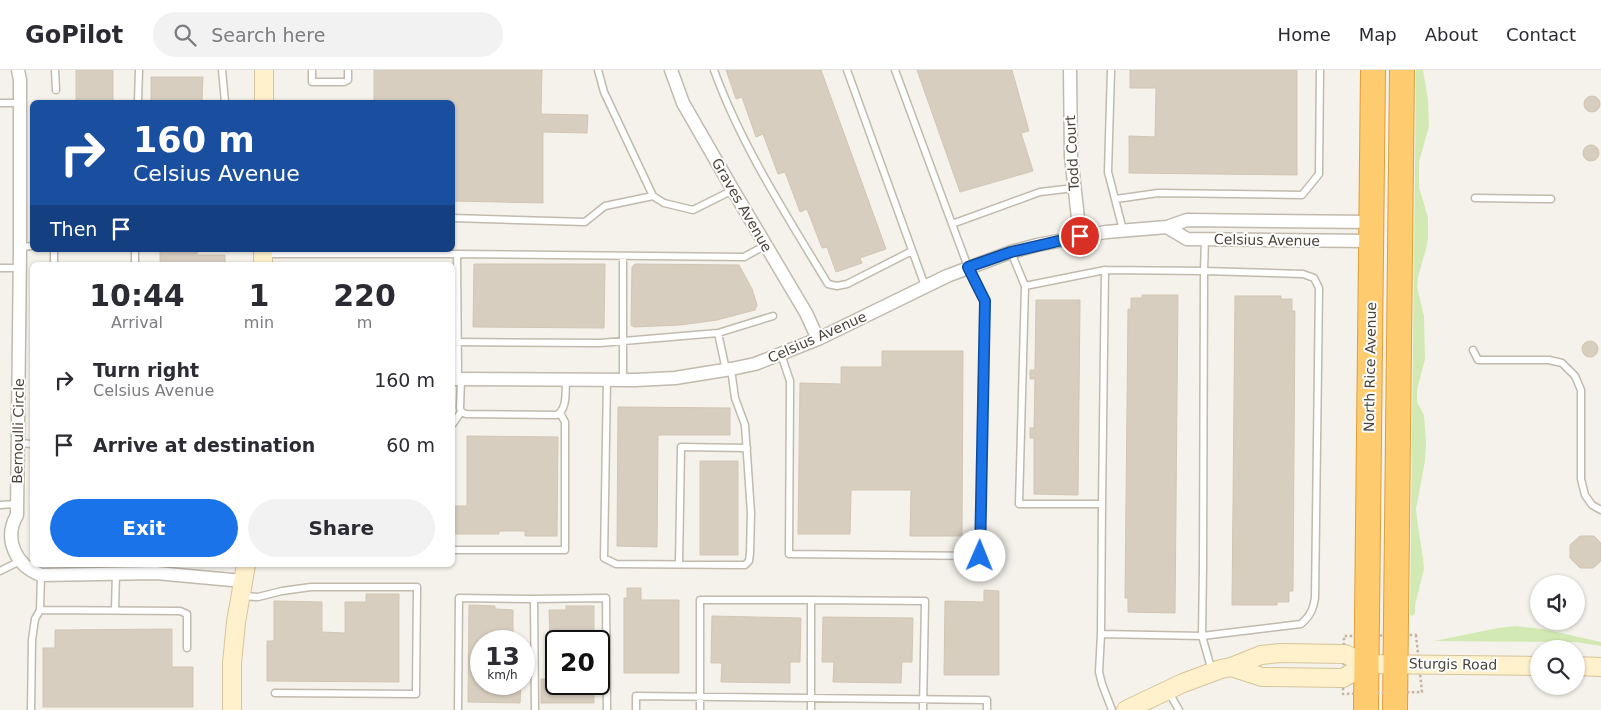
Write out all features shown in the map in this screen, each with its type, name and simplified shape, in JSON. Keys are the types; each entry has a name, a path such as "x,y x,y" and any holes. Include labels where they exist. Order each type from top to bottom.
{"highway":[{"name":"North Rice Avenue","path":"1366,710 1373,70"},
{"name":"North Rice Avenue","path":"1395,710 1402,70"},
{"path":"1371,231 1380,224 1386,232 1386,340 1399,358"}],"street":[{"name":"Bernoulli Circle","path":"18,70 20,80 26,246 20,268 17,515 11,529 11,540 14,551 20,561"},
{"path":"264,70 264,100"},
{"name":"Graves Avenue","path":"671,70 683,103 806,313 818,339"},
{"name":"Todd Court","path":"1070,70 1071,146 1080,236"},
{"name":"Celsius Avenue","path":"457,379 623,380 675,378 729,370 755,364 818,339 968,267 1011,252 1080,236 1167,227 1187,220 1371,231"},
{"name":"Celsius Avenue","path":"1167,227 1187,239 1371,231"},
{"path":"20,561 28,568 41,574 116,573 135,569 156,573 243,581 232,663 232,710"},
{"name":"Sturgis Road","path":"1126,710 1212,672 1231,667 1261,655 1280,653 1345,654 1367,664 1530,666"},
{"name":"Sturgis Road","path":"1231,667 1262,677 1344,678 1367,664"},
{"path":"1585,666 1601,667"}],"lane":[{"path":"55,70 56,90"},
{"path":"138,100 139,70"},
{"path":"222,70 225,100"},
{"path":"312,70 312,82 344,82 348,80 348,70"},
{"path":"598,70 604,92 653,196 664,203 693,210 733,190"},
{"path":"714,70 725,102 774,193 828,284 837,286 847,284 912,251"},
{"path":"847,70 925,286"},
{"path":"781,354 790,381 788,554 980,556 985,301 968,267 895,70"},
{"path":"1111,70 1108,172 1124,230"},
{"path":"1116,199 1158,193 1302,195 1319,174 1320,70"},
{"path":"0,103 20,103"},
{"path":"952,224 1040,192 1074,188"},
{"path":"455,218 584,222 605,206 653,196"},
{"path":"1475,198 1551,199"},
{"path":"1205,239 1202,636 1212,672"},
{"path":"263,256 457,254 744,256 766,245"},
{"path":"1011,252 1025,286 1019,504 1102,504"},
{"path":"455,421 461,412 455,342 457,254"},
{"path":"623,256 623,380"},
{"path":"0,268 20,268"},
{"path":"1025,286 1105,270 1303,274 1314,278 1319,288 1315,598 1310,616 1301,624 1202,636 1101,634"},
{"path":"1105,270 1100,672 1102,684 1112,710"},
{"path":"455,342 600,343 718,332 773,316"},
{"path":"607,380 604,558 616,564 745,565 749,561 751,513 746,424 735,398 718,332"},
{"path":"1473,350 1478,360 1539,359 1562,363 1575,376 1580,384 1582,396 1581,479 1585,496 1592,505 1601,510"},
{"path":"461,412 466,414 556,415 560,413 565,400 566,380"},
{"path":"455,550 565,550 565,422 560,413"},
{"path":"18,443 30,444"},
{"path":"679,564 681,447 747,448"},
{"path":"0,505 17,504"},
{"path":"0,571 20,561"},
{"path":"115,610 116,573"},
{"path":"31,710 32,640 35,619 40,610 41,574"},
{"path":"243,581 258,598 282,591 311,586 417,587 416,694 275,693"},
{"path":"458,710 460,598 606,598 607,710"},
{"path":"534,599 535,710"},
{"path":"700,710 700,600 925,601 923,710"},
{"path":"811,600 811,710"},
{"path":"40,610 180,611 187,614 187,648"},
{"path":"1168,690 1179,710"},
{"path":"636,710 636,696 987,700 987,710"}],"green space":[{"path":"1416,70 1423,70 1428,100 1429,126 1419,162 1419,187 1428,218 1428,238 1417,287 1424,316 1425,359 1417,390 1417,402 1424,415 1426,442 1425,461 1416,509 1424,569 1415,605 1415,614 1412,616 1410,614"},
{"path":"1515,626 1530,628 1530,630 1547,630 1601,642 1601,646 1585,643 1585,640 1434,641"}],"building":[{"path":"76,70 113,70 113,100 76,100"},
{"path":"374,70 542,70 541,114 588,115 587,133 543,132 543,203 455,201 455,100 374,100"},
{"path":"726,70 821,70 886,249 860,258 862,263 836,272 827,247 822,248 807,209 800,212 785,172 778,174 763,134 756,137 742,97 736,99"},
{"path":"917,70 1012,70 1029,131 1021,133 1033,171 960,192"},
{"path":"1130,70 1297,70 1297,175 1129,173 1129,136 1155,137 1156,88 1130,88"},
{"path":"151,77 203,77 202,100 151,100"},
{"path":"1589,96 1595,96 1600,101 1598,110 1589,112 1584,107 1584,101"},
{"path":"1588,145 1594,145 1599,150 1597,159 1588,161 1583,156 1583,150"},
{"path":"160,252 197,252 197,255 225,255 225,262 160,262"},
{"path":"474,264 605,264 604,328 473,327"},
{"path":"635,264 739,265 752,289 757,305 755,310 717,320 680,325 634,327 631,325 632,267"},
{"path":"1142,295 1178,295 1175,613 1128,612 1128,598 1125,598 1128,309 1131,309 1131,298 1142,298"},
{"path":"1235,296 1281,296 1281,299 1292,299 1292,311 1295,311 1293,591 1289,591 1289,602 1277,602 1277,605 1232,605"},
{"path":"1036,300 1080,300 1078,495 1034,494 1034,438 1030,438 1030,428 1034,428 1035,379 1030,379 1030,370 1035,370"},
{"path":"1587,341 1593,341 1598,346 1596,355 1587,357 1582,352 1582,346"},
{"path":"882,351 963,351 962,536 910,536 911,490 851,490 850,534 798,534 800,383 841,384 841,367 882,367"},
{"path":"618,407 730,408 730,435 658,435 657,547 617,546"},
{"path":"467,436 558,437 557,536 525,536 525,531 499,531 499,534 455,534 455,506 467,506"},
{"path":"700,461 738,461 738,555 700,555"},
{"path":"1580,536 1594,536 1601,543 1601,561 1593,568 1580,568 1570,558 1570,545"},
{"path":"627,588 641,588 641,600 679,600 679,673 624,673 624,598 627,598"},
{"path":"984,590 999,591 999,675 944,675 945,601 984,602"},
{"path":"366,594 399,594 399,682 267,681 267,641 274,641 274,601 322,602 322,632 345,633 345,602 366,602"},
{"path":"469,605 495,606 495,609 513,610 513,630 470,630 470,695 520,695 520,703 468,702"},
{"path":"566,606 594,606 594,630 550,630 549,610 566,610"},
{"path":"712,616 801,618 800,662 790,662 790,683 721,682 722,663 711,663"},
{"path":"823,617 913,618 912,662 902,662 901,683 833,682 834,662 822,662"},
{"path":"172,629 172,667 193,667 193,707 43,707 43,648 55,648 55,630"},
{"path":"541,679 545,679 545,695 594,695 594,703 541,703"}],"route":[{"path":"980,556 985,301 968,267 1011,252 1080,236"}]}
